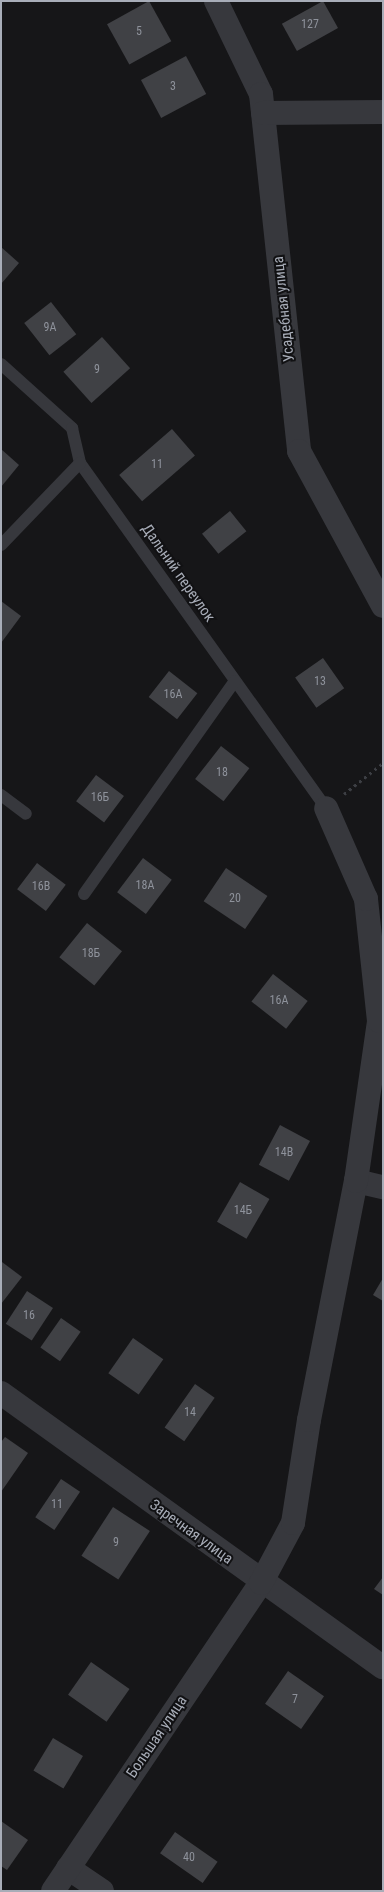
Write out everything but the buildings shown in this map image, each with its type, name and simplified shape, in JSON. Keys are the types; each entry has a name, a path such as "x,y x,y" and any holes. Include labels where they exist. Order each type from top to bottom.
{"street":[{"name":"Усадебная улица","path":"216,1 261,94 299,451 383,606"},
{"path":"263,113 383,112"},
{"name":"Большая улица","path":"54,1891 261,1583 293,1523 309,1420 356,1181 379,1022 366,899 326,808"},
{"path":"356,1181 383,1187"},
{"name":"Заречная улица","path":"1,1393 261,1583 383,1667"},
{"path":"68,1868 102,1891"}],"lane":[{"name":"Дальний переулок","path":"1,364 72,428 80,463 326,808"},
{"path":"1,545 80,463"},
{"path":"84,894 235,681"},
{"path":"1,795 26,814"}],"path":[{"path":"326,808 383,763"}]}
